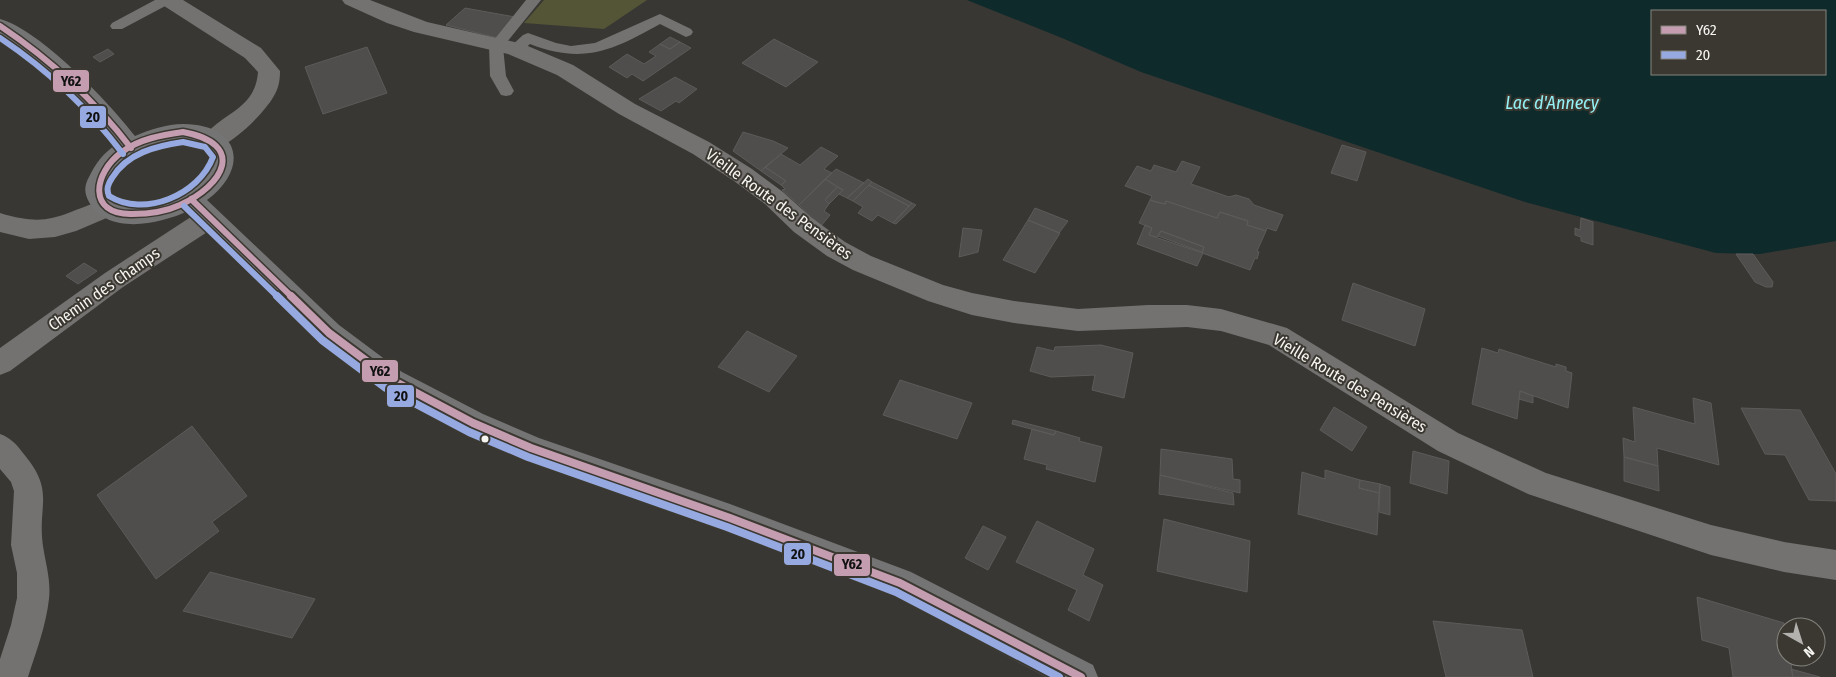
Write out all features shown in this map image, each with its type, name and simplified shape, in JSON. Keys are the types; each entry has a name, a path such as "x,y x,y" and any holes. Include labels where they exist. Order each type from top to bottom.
{"main road":[{"path":"0,26 33,48 68,79 111,120 131,148"},
{"path":"200,208 208,186 220,171 224,153 214,140 199,133 176,133 150,139 131,148 109,165 99,180 98,198 107,208 121,213 141,214 170,208 200,208 329,333 392,380 420,396 474,423 531,448 730,518 900,583 1081,677"}],"street":[{"path":"167,0 252,53 270,71 268,88 262,98 214,140"},
{"name":"Vieille Route des Pensières","path":"352,0 415,25 506,48 565,70 627,109 701,148 743,174 804,225 836,248 862,263 902,281 972,304 1014,312 1078,320 1187,316 1221,320 1277,336 1448,442 1539,484 1711,540 1784,557 1836,565"},
{"path":"0,222 21,230 45,230 66,225 107,208"},
{"name":"Chemin des Champs","path":"0,364 114,280 200,208"},
{"path":"0,447 23,475 29,491 27,545 33,573 28,625 10,677"}],"lane":[{"path":"118,26 167,0"},
{"path":"506,91 498,76 506,48 534,0"},
{"path":"506,48 528,38 559,49 586,50 610,45 660,18 686,32"}],"green space":[{"path":"544,0 647,0 604,29 524,23"}],"water":[{"name":"Lac d'Annecy","path":"967,0 1836,0 1836,241 1760,254 1716,253 1525,202 1141,72"}],"building":[{"path":"465,8 515,17 498,38 446,25"},
{"path":"670,37 680,42 670,49 660,44"},
{"path":"774,39 818,62 786,87 742,63"},
{"path":"680,42 691,48 643,81 632,74 627,78 609,67 627,54 644,64 656,56 649,52 660,44 670,49"},
{"path":"367,47 387,93 323,114 305,67"},
{"path":"108,49 114,54 100,62 93,57"},
{"path":"675,77 697,89 679,103 676,101 661,111 639,99"},
{"path":"743,132 773,141 788,148 761,171 733,151"},
{"path":"1342,145 1366,152 1357,181 1331,173"},
{"path":"821,147 838,156 824,169 832,173 799,205 782,190 785,189 781,185 786,181 765,167 781,154 800,165"},
{"path":"1182,161 1200,167 1191,184 1229,197 1236,195 1249,199 1254,205 1283,215 1276,231 1267,228 1266,231 1247,225 1248,221 1220,212 1217,218 1166,201 1165,204 1155,202 1150,200 1152,196 1125,186 1137,166 1151,171 1154,165 1176,172"},
{"path":"765,167 786,181 781,185 761,171"},
{"path":"836,169 864,183 847,198 839,194 843,190 825,179"},
{"path":"825,179 837,187 825,200 829,204 824,211 830,215 821,226 799,205"},
{"path":"868,179 872,182 853,201 847,198"},
{"path":"872,182 912,203 909,206 869,185"},
{"path":"869,185 909,206 893,223 878,215 872,221 858,213 863,207 853,201"},
{"path":"837,187 843,190 829,204 825,200"},
{"path":"1150,200 1165,204 1166,201 1217,218 1220,212 1248,221 1247,225 1266,231 1257,251 1259,252 1257,259 1255,258 1250,270 1202,253 1204,247 1161,231 1157,237 1149,235 1152,228 1139,223"},
{"path":"912,203 916,205 896,224 893,223"},
{"path":"1035,208 1068,221 1059,233 1028,220"},
{"path":"1581,218 1593,222 1593,245 1581,241 1581,237 1575,235 1575,228 1580,230"},
{"path":"1028,220 1060,233 1035,273 1003,260"},
{"path":"1145,225 1152,228 1149,235 1203,253 1197,266 1137,244"},
{"path":"963,228 982,230 978,252 959,257"},
{"path":"1161,231 1204,247 1202,252 1158,236"},
{"path":"1736,254 1753,254 1773,282 1772,287 1766,287 1755,282"},
{"path":"84,263 97,271 78,284 66,276"},
{"path":"1353,283 1425,309 1415,346 1342,320"},
{"path":"747,331 797,356 769,392 718,367"},
{"path":"1101,345 1133,353 1124,398 1092,390 1095,375 1051,377 1030,371 1037,347 1054,351 1055,347"},
{"path":"1482,348 1498,353 1499,349 1556,367 1556,364 1566,367 1566,371 1572,373 1568,408 1520,391 1517,419 1472,404"},
{"path":"900,380 972,403 957,439 883,415"},
{"path":"1520,391 1533,396 1533,403 1519,399"},
{"path":"1693,398 1711,403 1719,465 1657,448 1658,466 1624,457 1623,438 1635,442 1633,407 1695,424"},
{"path":"1334,407 1367,427 1352,451 1320,430"},
{"path":"1741,408 1800,410 1836,474 1836,501 1809,500 1785,455 1765,454"},
{"path":"1013,420 1056,431 1054,435 1012,424"},
{"path":"192,426 247,496 212,522 219,531 156,579 97,495"},
{"path":"1032,429 1054,435 1056,431 1080,438 1079,441 1102,447 1095,482 1046,469 1047,465 1024,459"},
{"path":"1161,449 1232,459 1233,479 1240,480 1240,493 1160,475"},
{"path":"1413,451 1449,461 1447,494 1410,483"},
{"path":"1624,457 1658,466 1659,491 1624,481"},
{"path":"1325,470 1360,480 1359,488 1379,493 1377,535 1298,514 1302,472 1325,479"},
{"path":"1160,475 1233,493 1234,505 1159,494"},
{"path":"1360,480 1380,484 1379,493 1359,488"},
{"path":"1380,484 1390,487 1390,515 1379,512"},
{"path":"1164,519 1250,541 1247,592 1157,571"},
{"path":"1037,521 1094,549 1083,575 1103,585 1089,621 1068,610 1077,590 1016,562"},
{"path":"983,526 1006,537 988,570 965,558"},
{"path":"210,572 315,599 292,638 183,611"},
{"path":"1697,597 1776,621 1776,667 1792,667 1793,677 1733,677 1729,648 1702,640"},
{"path":"1433,621 1522,630 1533,677 1446,677"},
{"path":"1791,669 1820,677 1793,677"}],"transit line":[{"name":"Y62","path":"0,26 19,38 71,81 103,113 131,148"},
{"name":"20","path":"0,38 35,62 67,90 123,154"},
{"name":"Y62","path":"183,132 198,135 218,146 222,153 223,162 220,172 212,182 188,201 160,212 128,214 115,211 105,204 100,196 99,186 102,174 109,163 122,152 136,144 159,136 183,132"},
{"name":"20","path":"183,142 205,147 213,157 208,169 198,181 185,191 151,204 135,205 120,203 109,196 107,190 109,183 123,164 141,153 183,142"},
{"name":"Y62","path":"191,199 329,333 392,380 421,396 473,423 531,448 730,518 900,583 1081,677"},
{"name":"20","path":"184,206 322,340 386,388 416,405 469,432 528,457 727,527 896,592 1059,677"}]}
